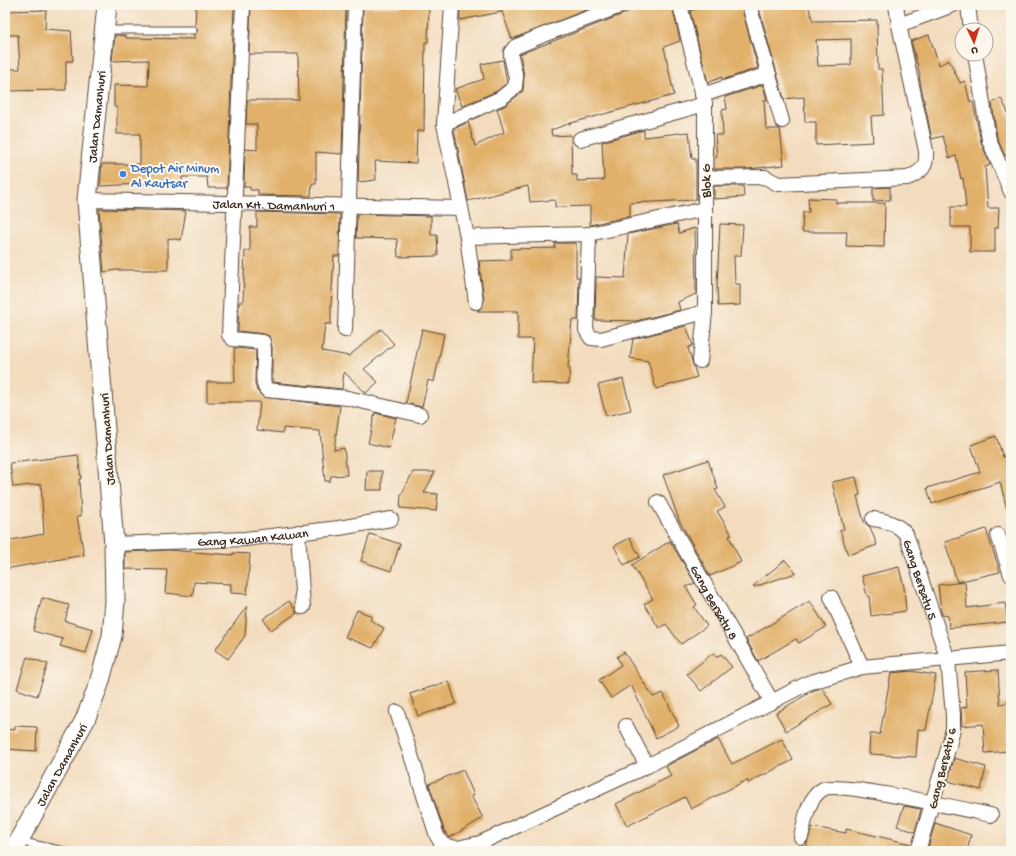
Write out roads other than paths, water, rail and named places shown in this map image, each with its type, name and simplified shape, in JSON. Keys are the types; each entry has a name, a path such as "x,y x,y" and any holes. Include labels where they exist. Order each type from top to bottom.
{"street":[{"name":"Jalan Damanhuri","path":"16,846 85,720 99,684 112,636 115,601 114,544 87,200 106,5"},
{"path":"243,5 236,202 229,335 233,339 263,342 265,355 263,384 265,388 348,398 420,415"},
{"path":"345,330 354,5"},
{"path":"452,5 444,124 467,237 476,302"},
{"path":"444,124 501,98 515,87 516,78 511,56 511,52 515,47 623,5"},
{"name":"Blok G","path":"680,5 704,100 705,312 700,361"},
{"path":"749,5 782,122"},
{"path":"705,178 765,177 778,184 908,178 920,172 927,162 926,151 896,5"},
{"path":"899,25 953,5"},
{"path":"968,5 970,22"},
{"path":"976,62 989,140 1011,192"},
{"path":"580,139 704,100 769,74"},
{"name":"Jalan KH. Damanhuri 1","path":"87,200 461,208"},
{"path":"467,237 589,234 705,209"},
{"path":"589,234 586,330 591,338 601,338 705,312"},
{"name":"Gang Bersatu 8","path":"658,502 772,702"},
{"name":"Gang Kawan Kawan","path":"114,544 245,538 391,519"},
{"name":"Gang Bersatu 5","path":"873,519 887,521 898,526 906,534 948,660"},
{"path":"298,532 303,607"},
{"path":"998,535 1011,574"},
{"path":"832,597 862,667"},
{"path":"397,712 437,836 444,845 457,848 480,843 647,766 808,683 862,667 1011,653"},
{"name":"Gang Bersatu 6","path":"918,851 934,803 953,730 948,660"},
{"path":"626,726 647,766"},
{"path":"801,837 811,802 816,794 824,788 836,786 934,803 991,815"}],"lane":[{"path":"104,30 193,30"},
{"path":"16,846 64,851"}],"place":[{"name":"Depot Air Minum Al Kautsar","path":"123,174"}]}
